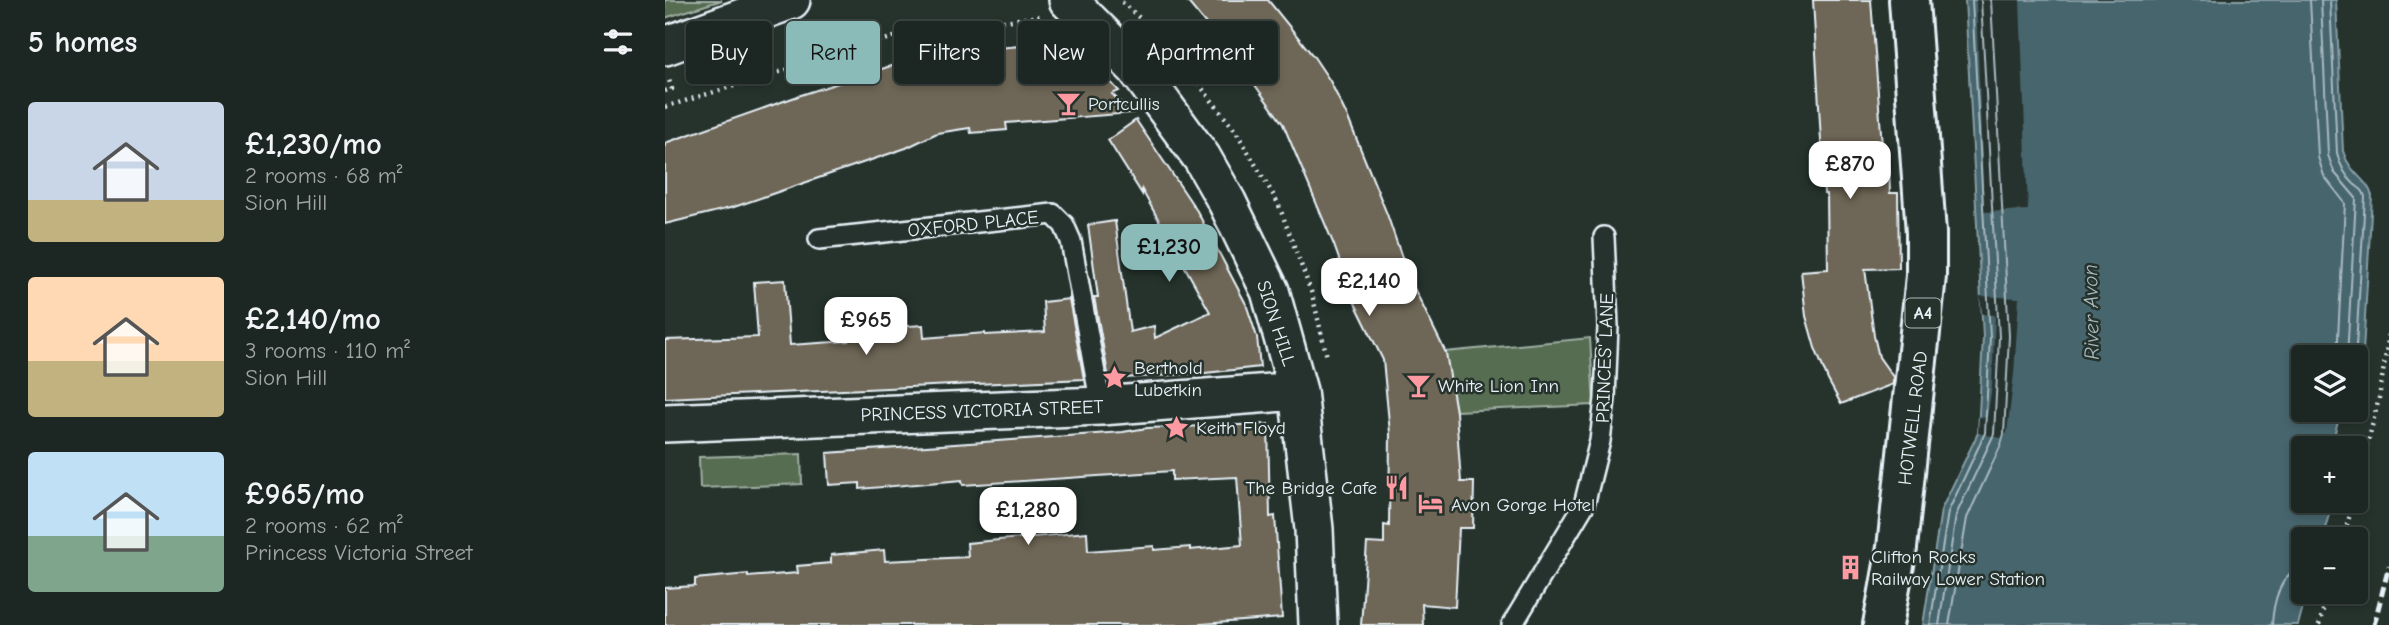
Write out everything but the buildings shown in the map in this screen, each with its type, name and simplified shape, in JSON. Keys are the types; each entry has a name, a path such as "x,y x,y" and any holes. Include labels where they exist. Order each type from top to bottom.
{"highway":[{"name":"HOTWELL ROAD","path":"1883,625 1896,548 1926,276 1926,233 1909,0"}],"street":[{"path":"665,46 791,0"},
{"name":"SION HILL","path":"1052,14 1137,68 1202,158 1227,201 1270,291 1298,391 1314,529 1318,625"},
{"name":"PRINCESS VICTORIA STREET","path":"665,423 1101,406 1298,391"}],"lane":[{"name":"OXFORD PLACE","path":"819,239 1053,214 1064,225 1070,241 1101,406"},
{"name":"PRINCES' LANE","path":"1512,625 1584,505 1600,441 1608,326 1604,237"}],"path":[{"path":"665,107 927,27 982,24 1052,14"},
{"path":"2368,442 2379,398 2389,334"},
{"path":"2319,625 2325,604"}],"green space":[{"path":"665,0 722,0 665,18"},
{"path":"1590,338 1594,405 1456,411 1445,352"},
{"path":"801,454 802,484 700,488 699,457"}],"water":[{"name":"River Avon","path":"1965,0 2336,0 2343,151 2350,166 2367,185 2372,196 2363,345 2291,345 2291,422 2338,422 2334,436 2291,436 2291,513 2330,513 2325,527 2291,527 2291,604 2304,604 2298,625 1923,625 1941,510 1978,433 1983,337"}],"pier":[{"path":"1976,0 2020,0 2028,210 1984,212"},
{"path":"1980,296 2019,298 2007,433 2001,438 1978,433 1979,417 1987,418 1992,386 1995,315 1982,314"}],"railway":[{"path":"2374,625 2389,566"}],"place":[{"name":"Portcullis","path":"1068,103"},
{"name":"Berthold Lubetkin","path":"1114,378"},
{"name":"White Lion Inn","path":"1418,385"},
{"name":"Keith Floyd","path":"1176,427"},
{"name":"The Bridge Cafe","path":"1397,487"},
{"name":"Avon Gorge Hotel","path":"1431,504"},
{"name":"Clifton Rocks Railway Lower Station","path":"1851,567"}]}
